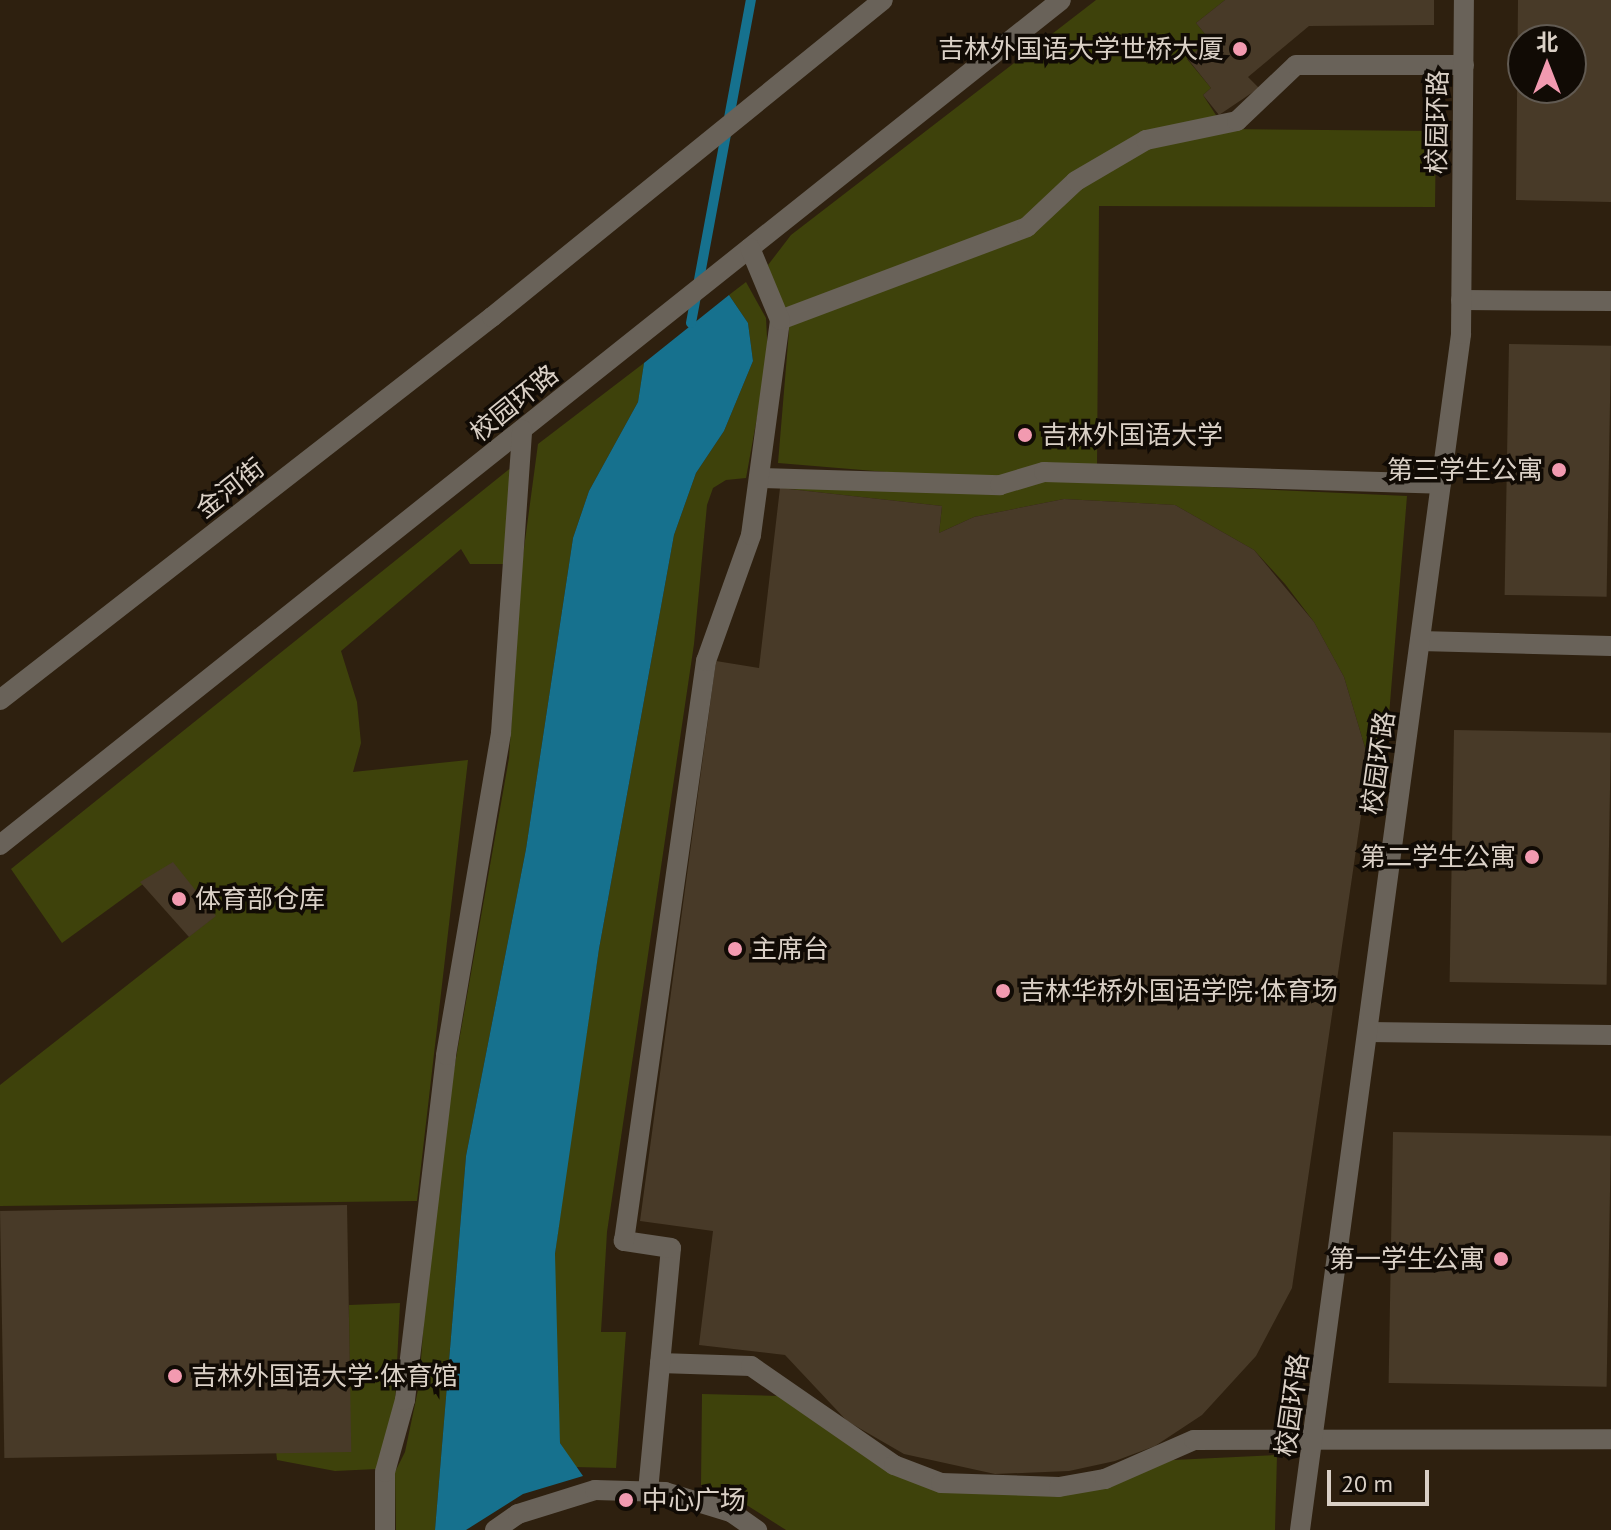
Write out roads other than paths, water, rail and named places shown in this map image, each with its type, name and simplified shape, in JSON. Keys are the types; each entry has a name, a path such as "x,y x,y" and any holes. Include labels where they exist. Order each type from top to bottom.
{"street":[{"name":"校园环路","path":"0,845 1061,0"},
{"name":"校园环路","path":"1300,1530 1441,484 1461,300 1464,0"},
{"name":"金河街","path":"0,700 492,317 876,5"},
{"path":"780,320 1027,227 1076,181 1146,140 1237,121 1296,65 1464,65"},
{"path":"648,1491 671,1248 624,1241 706,661 751,535 780,320 750,248"},
{"path":"1461,300 1611,301"},
{"path":"385,1530 385,1472 405,1400 446,1055 501,733 522,430"},
{"path":"759,478 1000,485 1044,472 1441,484"},
{"path":"1420,641 1611,646"},
{"path":"1368,1032 1611,1035"},
{"path":"660,1363 751,1366 894,1465 941,1483 1059,1487 1105,1479 1194,1440 1611,1439"},
{"path":"495,1530 518,1514 595,1490 648,1491 731,1512 757,1530"}],"water":[{"path":"729,295 748,323 753,361 724,431 696,473 674,535 599,949 555,1254 560,1443 583,1476 523,1494 466,1530 435,1530 466,1156 526,849 573,538 589,491 638,402 644,363"}],"waterway":[{"path":"691,323 751,0"}],"place":[{"name":"吉林外国语大学世桥大厦","path":"1240,49"},
{"name":"吉林外国语大学","path":"1025,435"},
{"name":"第三学生公寓","path":"1559,470"},
{"name":"第二学生公寓","path":"1532,857"},
{"name":"体育部仓库","path":"179,899"},
{"name":"主席台","path":"735,949"},
{"name":"吉林华桥外国语学院·体育场","path":"1003,991"},
{"name":"第一学生公寓","path":"1501,1259"},
{"name":"吉林外国语大学·体育馆","path":"175,1376"},
{"name":"中心广场","path":"626,1500"}]}
